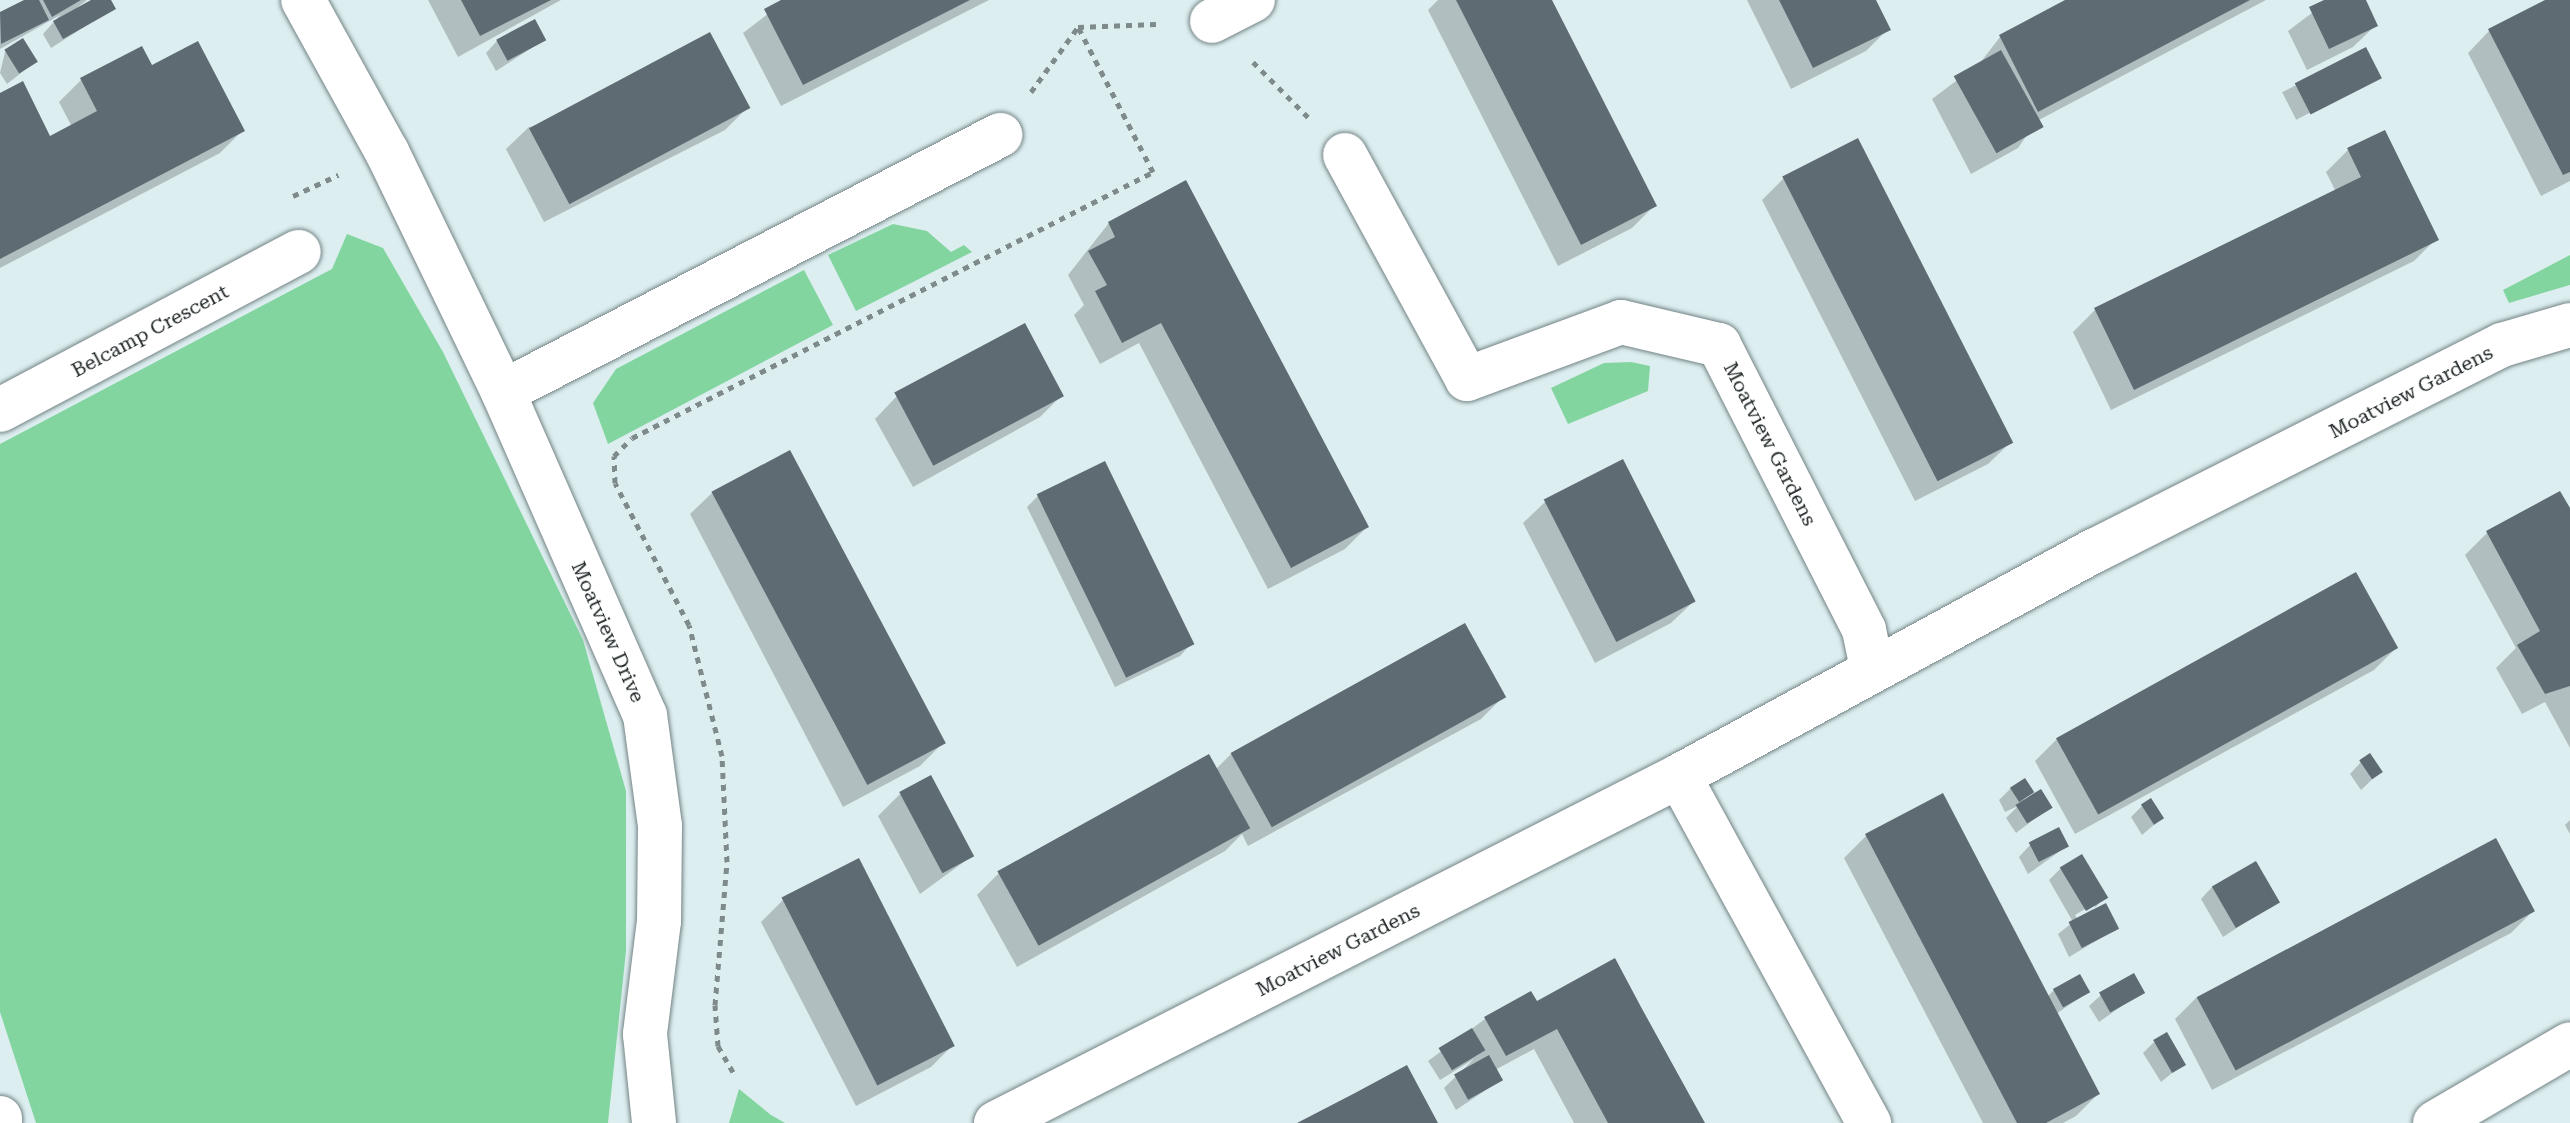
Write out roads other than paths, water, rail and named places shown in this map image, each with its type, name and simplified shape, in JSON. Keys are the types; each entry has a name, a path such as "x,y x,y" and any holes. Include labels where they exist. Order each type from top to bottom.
{"street":[{"name":"Moatview Drive","path":"303,0 387,152 503,392 645,715 660,826 659,921 645,1034 654,1123"},
{"path":"1212,21 1253,0"},
{"path":"503,392 1000,135"},
{"name":"Moatview Gardens","path":"1345,155 1467,379 1621,322 1719,345 1864,630 1872,668"},
{"name":"Belcamp Crescent","path":"0,410 299,252"},
{"name":"Moatview Gardens","path":"996,1123 1679,776 1872,668 2502,345 2570,325"},
{"path":"1679,776 1869,1123"},
{"path":"2435,1123 2570,1044"}]}
